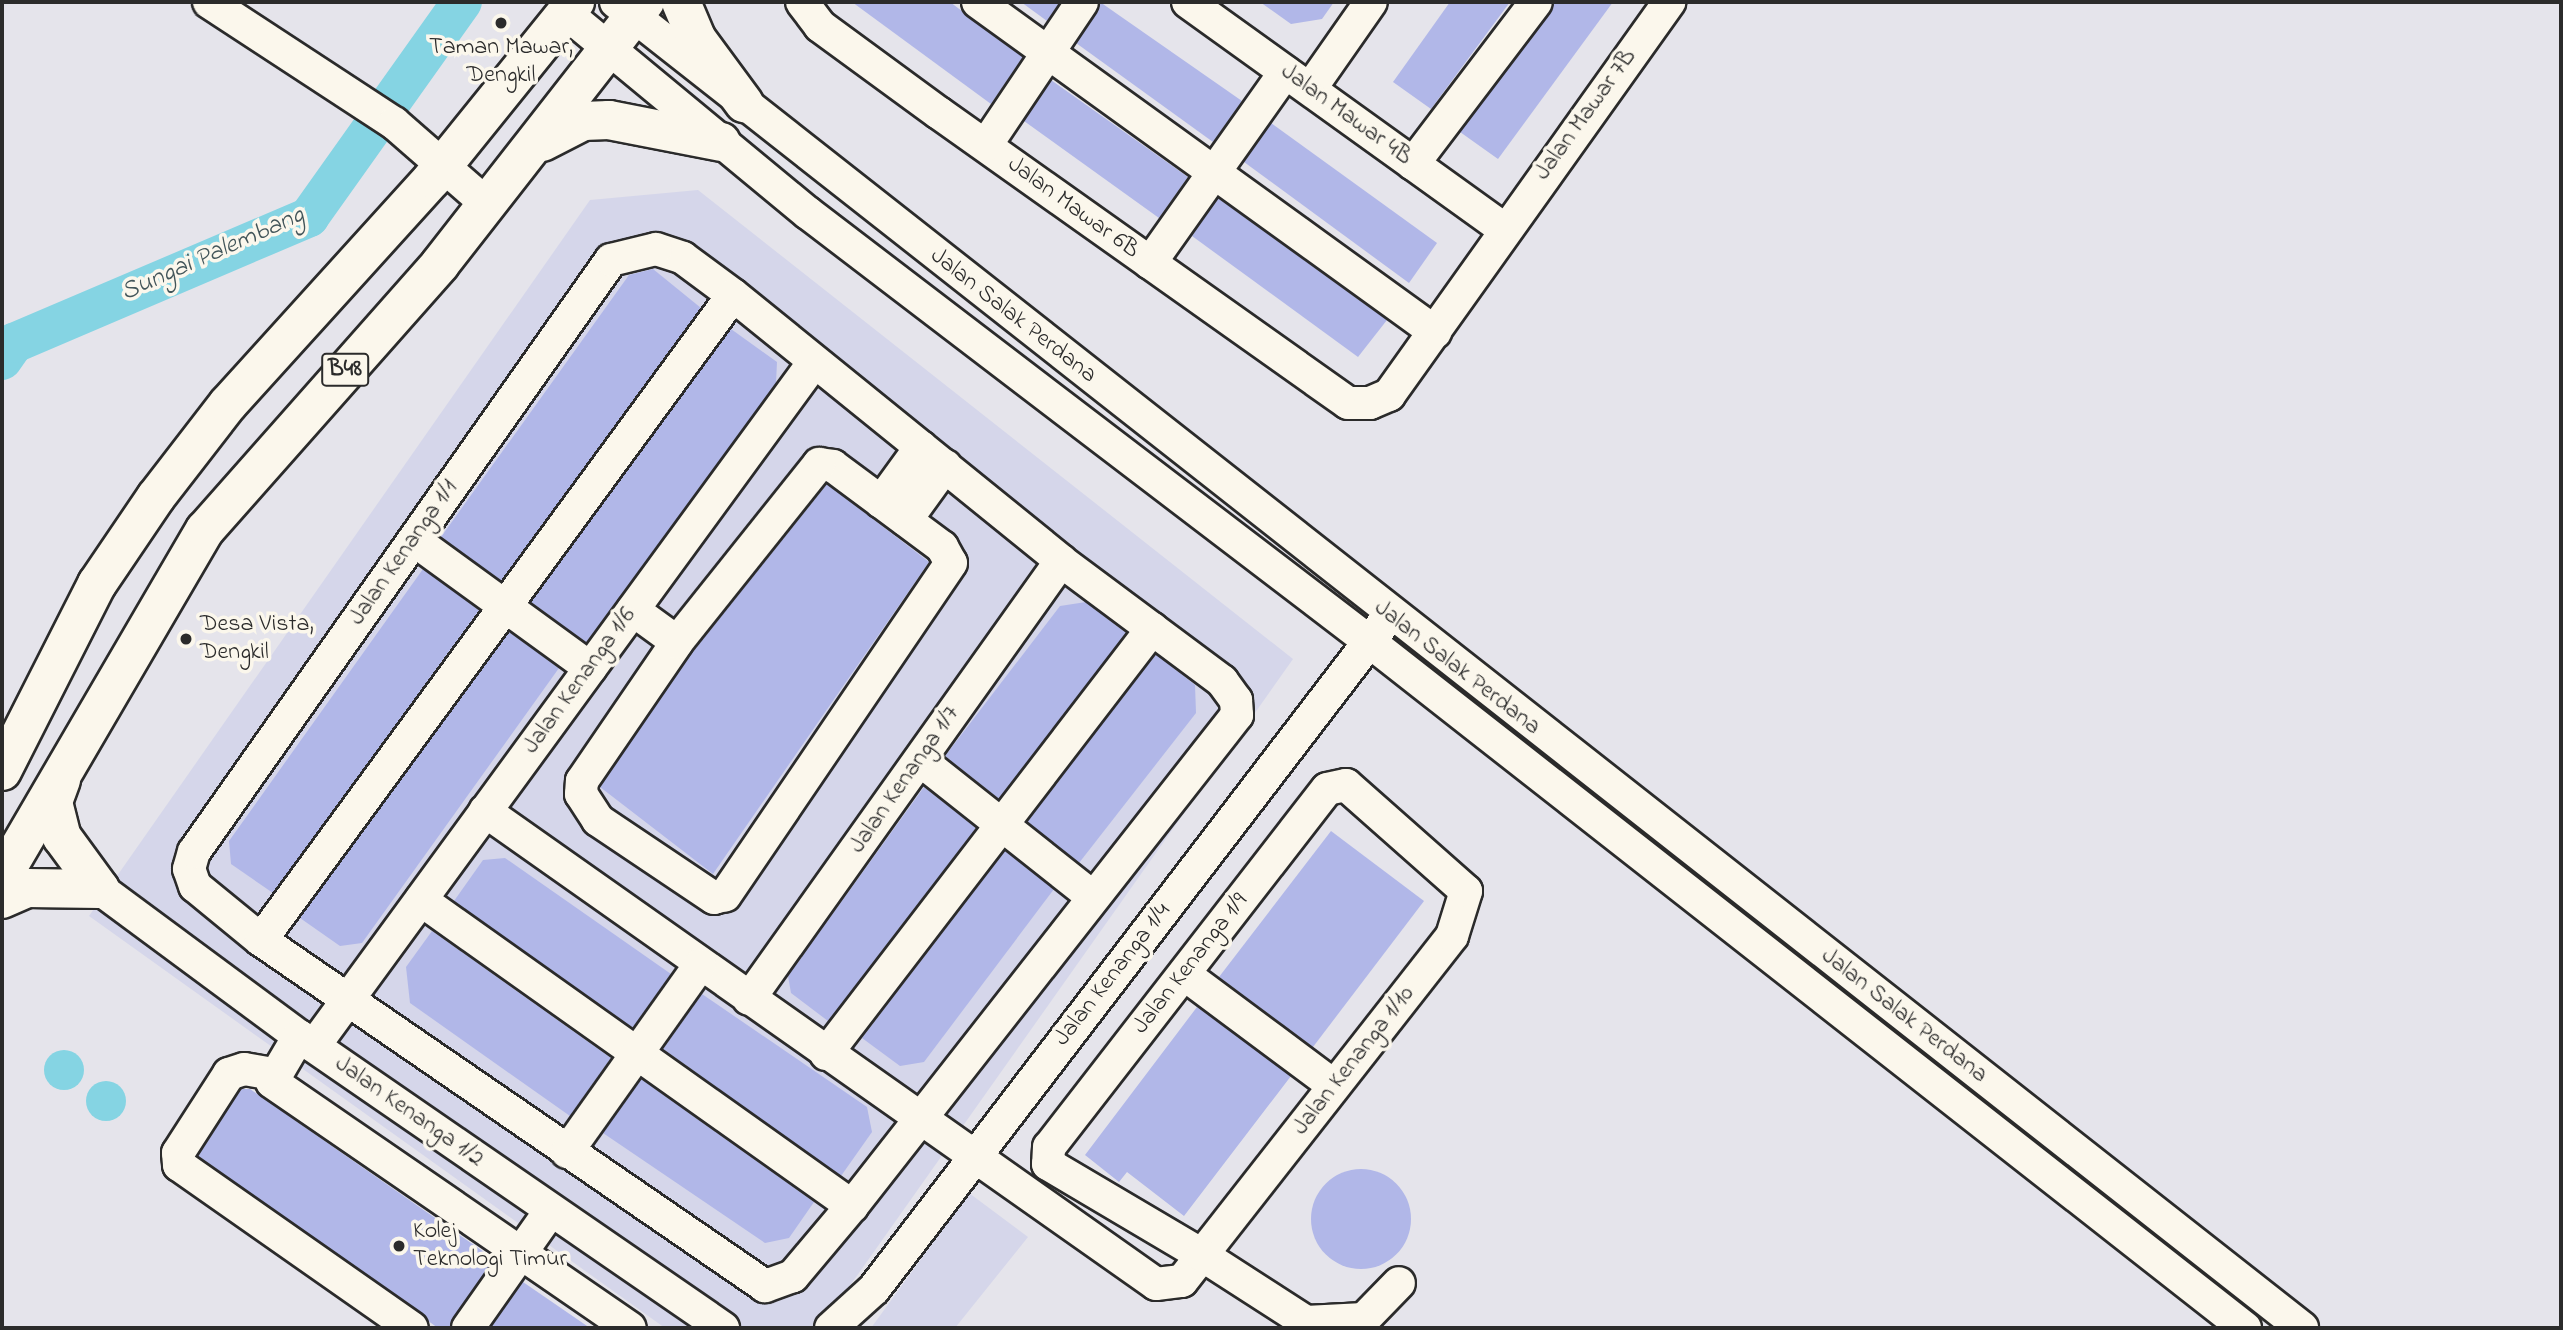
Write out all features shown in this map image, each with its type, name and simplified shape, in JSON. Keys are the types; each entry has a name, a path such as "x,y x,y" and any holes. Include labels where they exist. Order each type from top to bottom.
{"main road":[{"path":"681,2 696,37 744,103"},
{"name":"B48","path":"2,877 205,530 482,211 609,49 632,6"},
{"name":"B48","path":"2,771 97,584 156,497 228,404 438,172 570,7"},
{"path":"534,147 583,121 609,120 721,142"},
{"path":"71,756 53,802 62,837 100,889"},
{"path":"2,899 27,888 100,889"}],"street":[{"path":"209,2 354,102 482,211"},
{"path":"978,2 1435,332"},
{"path":"986,145 1082,2"},
{"path":"1150,263 1214,173 1371,2"},
{"path":"1413,164 1536,2"},
{"name":"Jalan Mawar 7B","path":"1348,402 1389,395 1504,229 1669,2"},
{"name":"Jalan Mawar 6B","path":"802,5 986,145 1348,402"},
{"name":"Jalan Salak Perdana","path":"632,6 744,103 1390,615 2302,1328"},
{"name":"Jalan Salak Perdana","path":"570,7 609,49 721,142 1370,642 2099,1218 2245,1328"},
{"name":"Jalan Mawar 4B","path":"1207,7 1298,80 1504,229"},
{"name":"Jalan Kenanga 1/1","path":"261,940 195,886 189,869 194,852 611,260 634,252 656,249 683,258 733,295"},
{"path":"733,295 814,362 1061,561 1222,681 1236,700 1237,715 917,1119 852,1206 793,1276 765,1286 261,940 733,295"},
{"name":"Jalan Kenanga 1/6","path":"273,1074 346,1000 814,362"},
{"path":"893,511 933,457"},
{"path":"833,466 893,511 942,547 948,572 721,897 700,891 598,821 581,794 582,782 677,642 809,469 833,466"},
{"path":"414,540 590,668"},
{"name":"Jalan Kenanga 1/7","path":"749,999 1061,561"},
{"path":"633,610 677,642"},
{"name":"Jalan Kenanga 1/4","path":"831,1328 874,1289 1390,615"},
{"path":"826,1054 1152,629"},
{"path":"920,760 1093,897"},
{"name":"Jalan Kenanga 1/9","path":"1202,1255 1048,1164 1049,1147 1326,789 1346,785 1411,842"},
{"path":"485,811 972,1158"},
{"name":"Jalan Kenanga 1/10","path":"972,1158 1156,1284 1182,1281 1452,936 1466,891 1411,842"},
{"name":"Jalan Kenanga 1/2","path":"100,889 306,1041 723,1328"},
{"path":"421,900 852,1206"},
{"path":"567,1152 701,965"},
{"path":"1184,974 1334,1086"},
{"path":"412,1328 179,1165 178,1153 229,1074 244,1069 273,1074 272,1082 630,1328"},
{"path":"2099,1218 2122,1186"},
{"path":"468,1328 551,1210"},
{"path":"1202,1255 1306,1322 1364,1319 1399,1283"}],"shaded area":[{"path":"698,190 1293,659 820,1328 665,1328 89,916 590,200"},
{"path":"969,1193 1028,1237 955,1328 871,1328"}],"water":[{"path":"64,1050 78,1056 84,1070 78,1084 64,1090 50,1084 44,1070 50,1056"},
{"path":"106,1081 120,1087 126,1101 120,1115 106,1121 92,1115 86,1101 92,1087"}],"building":[{"path":"852,2 950,2 1023,57 991,104"},
{"path":"1021,2 1060,2 1047,21"},
{"path":"1100,2 1242,101 1213,142 1076,43"},
{"path":"1260,2 1334,2 1322,19 1291,24"},
{"path":"1450,2 1510,2 1431,109 1393,82"},
{"path":"1554,2 1613,2 1498,159 1460,132"},
{"path":"1051,80 1188,177 1159,218 1024,121"},
{"path":"1271,123 1437,243 1409,283 1244,162"},
{"path":"1218,198 1387,320 1358,357 1192,236"},
{"path":"653,269 701,308 501,581 441,537 629,275"},
{"path":"731,329 777,362 776,383 586,643 531,602"},
{"path":"827,484 929,562 713,874 600,787 692,653"},
{"path":"423,569 479,610 273,893 231,864 229,841"},
{"path":"1086,602 1126,633 999,799 945,756 1060,606"},
{"path":"509,632 559,668 362,943 340,946 300,918"},
{"path":"1156,654 1195,685 1196,713 1079,863 1027,822"},
{"path":"924,787 976,828 828,1021 791,993 788,976"},
{"path":"1331,831 1424,901 1313,1047 1219,977"},
{"path":"1005,851 1054,889 924,1062 900,1066 862,1038"},
{"path":"505,858 671,974 633,1028 454,901 483,860"},
{"path":"432,931 611,1058 570,1116 410,1003 406,967"},
{"path":"702,994 867,1107 872,1132 841,1176 663,1049"},
{"path":"1197,1007 1291,1076 1184,1216 1127,1172 1119,1182 1085,1155"},
{"path":"641,1079 814,1202 789,1238 765,1243 603,1133"},
{"name":"Kolej Teknologi Timur","path":"241,1089 250,1089 494,1259 450,1328 438,1328 198,1156"},
{"path":"1361,1169 1380,1172 1397,1183 1408,1200 1411,1219 1408,1238 1397,1255 1380,1266 1361,1269 1342,1266 1325,1255 1314,1238 1311,1219 1314,1200 1325,1183 1342,1172"},
{"name":"Kolej Teknologi Timur","path":"523,1282 590,1328 490,1328"}],"waterway":[{"name":"Sungai Palembang","path":"2,360 14,343 309,217 462,2"}],"place":[{"name":"Taman Mawar, Dengkil","path":"501,23"},
{"name":"Desa Vista, Dengkil","path":"186,639"},
{"name":"Kolej Teknologi Timur","path":"399,1246"}]}
